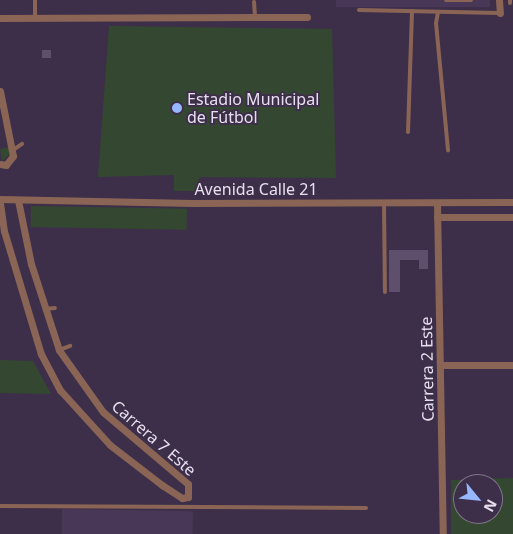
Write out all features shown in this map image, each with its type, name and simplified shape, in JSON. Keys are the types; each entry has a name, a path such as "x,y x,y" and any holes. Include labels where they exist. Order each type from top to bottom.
{"street":[{"path":"499,0 500,13"},
{"path":"0,18 307,17"},
{"path":"0,90 12,150 11,161 0,164"},
{"name":"Avenida Calle 21","path":"0,199 384,203 513,202"},
{"name":"Carrera 7 Este","path":"0,203 4,231 40,354 60,390 110,445 162,485 182,498 188,497 188,484 103,412 59,350 44,309 22,231 18,200"},
{"name":"Carrera 2 Este","path":"437,202 443,534"},
{"path":"437,217 513,217"},
{"path":"441,365 513,365"}],"lane":[{"path":"35,0 35,18"},
{"path":"446,0 471,0"},
{"path":"254,2 255,18"},
{"path":"359,10 500,13"},
{"path":"408,132 412,11"},
{"path":"438,12 436,23 448,150"},
{"path":"12,150 22,144"},
{"path":"384,203 385,292"},
{"path":"44,309 55,308"},
{"path":"59,350 70,346"},
{"path":"0,506 366,508"}],"shaded area":[{"path":"336,0 490,0 490,7 336,7"},
{"path":"62,509 193,511 193,534 62,534"}],"green space":[{"path":"109,26 332,29 336,178 200,177 199,191 174,191 174,175 98,177"},
{"path":"9,147 10,154 2,161 0,149"},
{"path":"31,206 187,209 187,230 31,227"},
{"path":"0,360 33,361 51,394 0,393"},
{"path":"503,478 513,478 513,534 451,534 451,480 453,480 453,524 503,524"}],"building":[{"path":"42,50 51,50 51,58 42,58"},
{"path":"389,250 428,250 428,269 419,269 419,260 400,260 400,292 389,292"}],"place":[{"name":"Estadio Municipal de Fútbol","path":"177,108"}]}
